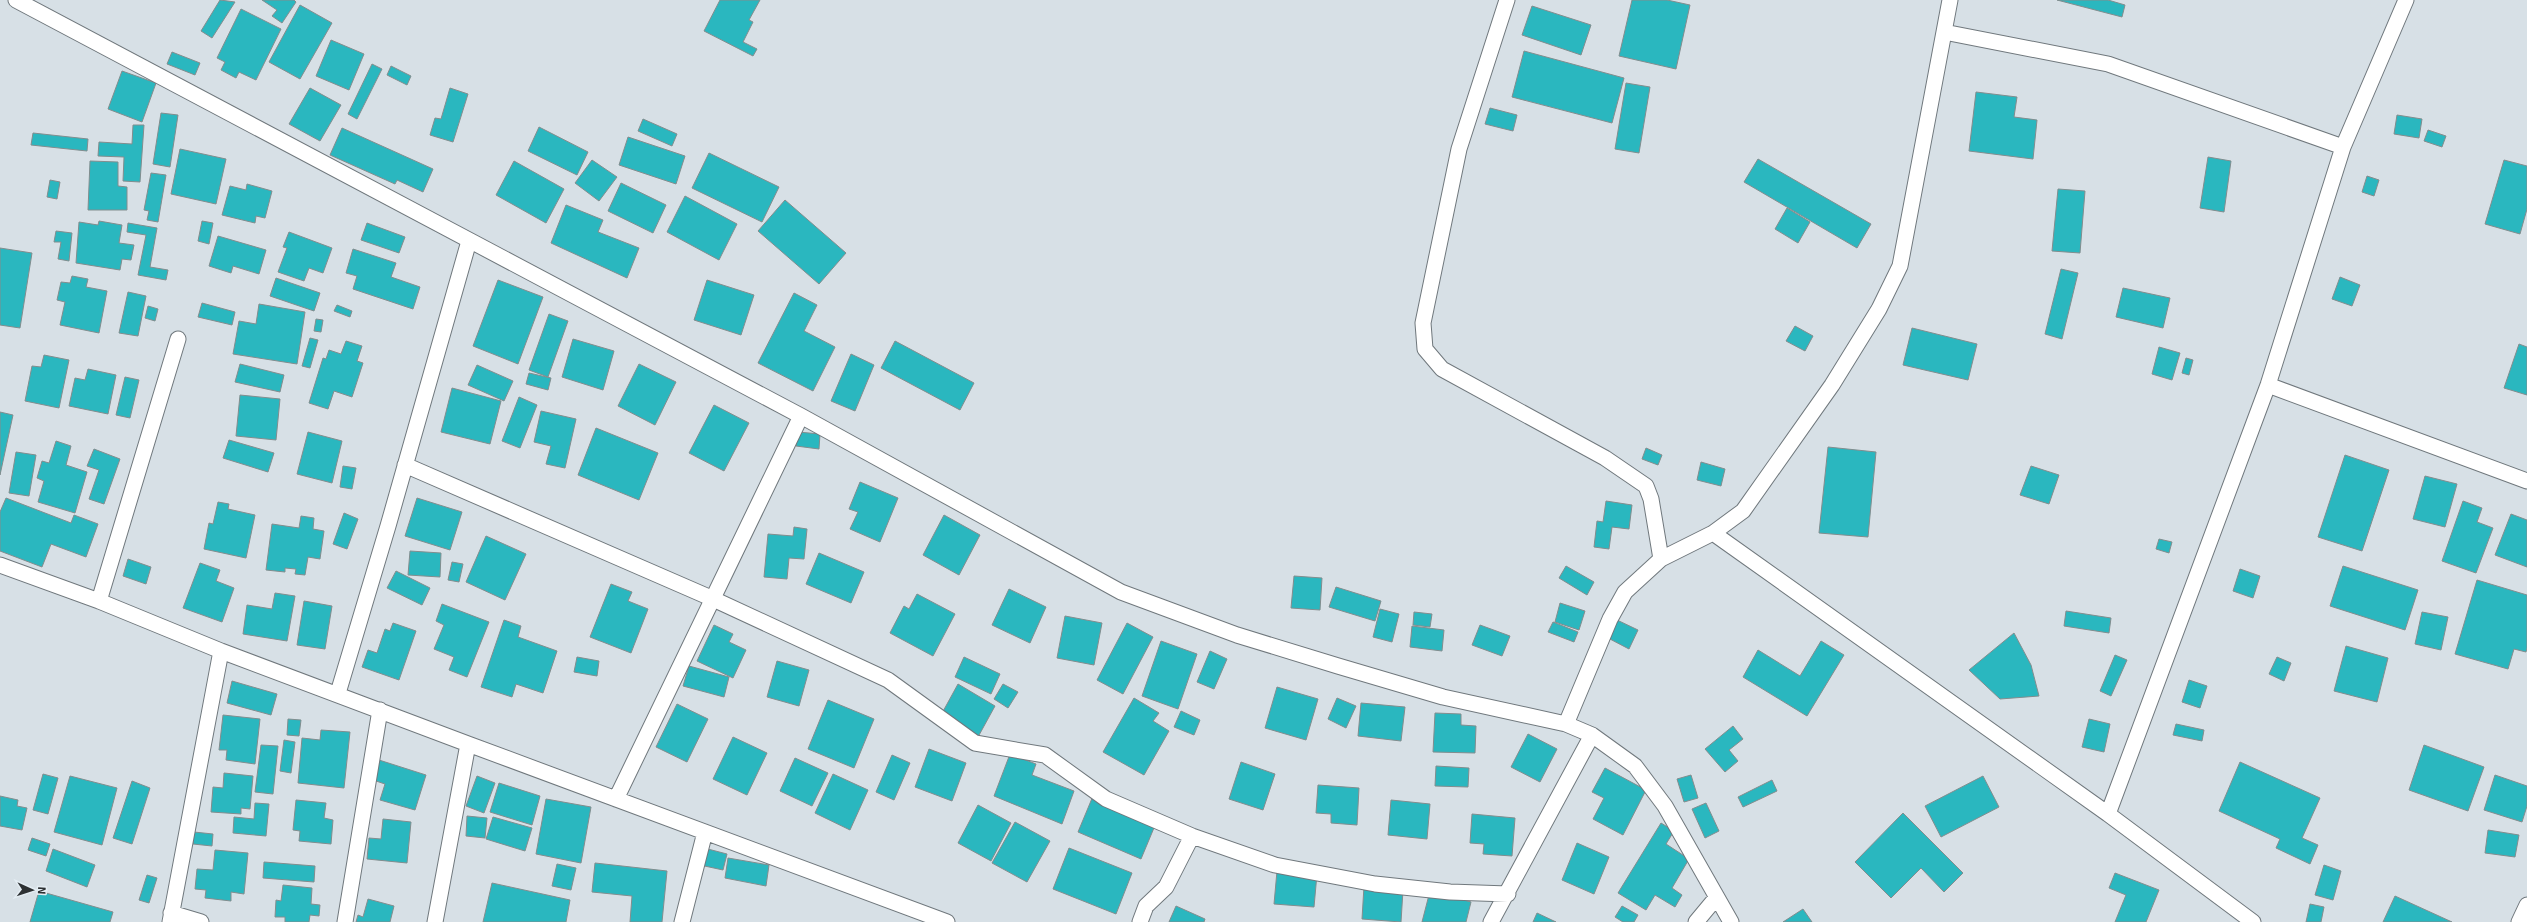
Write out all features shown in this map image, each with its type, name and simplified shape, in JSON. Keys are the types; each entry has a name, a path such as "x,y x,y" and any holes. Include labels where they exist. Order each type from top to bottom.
{"street":[{"path":"16,0 801,416 1121,592 1237,635 1338,666 1443,697 1566,724 1592,735 1636,766 1665,806 1731,922"},
{"path":"1507,0 1459,149 1422,323 1425,350 1442,369 1605,458 1646,486 1651,499 1661,559"},
{"path":"1566,724 1610,619 1625,592 1661,559 1713,533 1743,511 1832,385 1879,309 1900,266 1950,0"},
{"path":"2108,814 2268,385 2343,147 2406,0"},
{"path":"1944,32 2108,64 2343,147"},
{"path":"338,693 469,241"},
{"path":"99,600 178,339"},
{"path":"2268,385 2527,481"},
{"path":"616,799 711,598 801,416"},
{"path":"405,465 711,598 888,680 976,743 1045,755 1106,799 1192,836 1275,865 1375,884 1450,892 1508,894"},
{"path":"1713,533 2108,814 2253,922"},
{"path":"0,565 99,600 221,651 338,693 468,744 946,922"},
{"path":"201,922 170,918 221,651"},
{"path":"345,922 380,710"},
{"path":"1491,922 1508,894 1592,735"},
{"path":"434,922 468,744"},
{"path":"682,922 705,832"},
{"path":"1140,922 1146,906 1166,887 1192,836"},
{"path":"1696,922 1716,898"},
{"path":"2520,922 2527,905"}],"building":[{"path":"220,0 235,2 212,38 201,31"},
{"path":"262,0 294,0 296,2 282,23 272,16 277,10"},
{"path":"720,0 760,0 749,20 753,22 743,42 757,49 753,56 704,31"},
{"path":"1632,0 1667,0 1690,5 1676,69 1619,56"},
{"path":"2057,0 2108,0 2125,5 2122,17"},
{"path":"300,5 332,23 300,79 269,62"},
{"path":"1532,6 1591,25 1581,55 1522,35"},
{"path":"241,9 281,29 256,80 239,72 236,78 221,70 225,62 217,58"},
{"path":"331,40 364,54 349,90 316,76"},
{"path":"1524,51 1624,78 1612,123 1512,97"},
{"path":"172,52 200,63 195,75 167,64"},
{"path":"372,64 382,69 357,119 348,114"},
{"path":"391,66 411,76 407,85 387,75"},
{"path":"122,71 156,83 142,122 108,109"},
{"path":"1626,83 1650,87 1639,153 1615,149"},
{"path":"310,88 341,105 320,141 289,124"},
{"path":"450,88 468,94 453,142 430,135 435,118 441,119"},
{"path":"1976,92 2017,97 2014,117 2037,120 2033,159 1969,151"},
{"path":"1490,108 1517,115 1513,131 1485,124"},
{"path":"161,113 178,115 170,167 153,164"},
{"path":"2397,115 2422,119 2419,138 2394,134"},
{"path":"643,119 677,134 672,146 638,131"},
{"path":"133,125 144,125 140,182 123,181 124,157 98,156 99,142 132,144"},
{"path":"539,127 588,152 577,175 528,151"},
{"path":"342,128 433,169 423,192 397,180 395,184 330,155"},
{"path":"2428,130 2446,136 2442,147 2424,141"},
{"path":"33,133 88,139 87,151 31,145"},
{"path":"628,137 685,156 676,184 619,165"},
{"path":"180,149 226,159 216,204 171,194"},
{"path":"709,153 779,187 762,222 692,188"},
{"path":"2208,157 2231,161 2224,212 2200,208"},
{"path":"1758,159 1871,224 1857,248 1744,182"},
{"path":"592,160 617,177 599,201 575,183"},
{"path":"2504,160 2527,166 2527,209 2520,234 2485,224"},
{"path":"90,161 118,162 118,186 127,187 127,210 88,210"},
{"path":"514,161 564,189 546,223 496,195"},
{"path":"151,173 166,175 158,222 147,220 149,211 144,210"},
{"path":"2367,176 2379,180 2374,196 2362,192"},
{"path":"50,180 60,182 57,199 47,197"},
{"path":"621,183 666,205 653,233 608,211"},
{"path":"247,184 272,191 265,218 256,216 255,223 222,215 230,186 246,190"},
{"path":"2058,189 2085,191 2080,253 2052,251"},
{"path":"685,196 737,224 719,260 667,232"},
{"path":"785,200 846,253 819,284 758,231"},
{"path":"566,205 603,220 598,232 639,248 627,278 551,243"},
{"path":"1787,208 1810,222 1798,243 1775,229"},
{"path":"99,221 122,225 119,243 134,245 131,260 122,259 120,270 76,263 79,222 98,225"},
{"path":"202,221 213,223 209,244 198,241"},
{"path":"128,223 157,228 150,267 168,270 166,280 138,275 146,235 127,232"},
{"path":"367,223 405,237 399,253 361,240"},
{"path":"56,231 72,233 69,261 58,259 61,242 54,242"},
{"path":"289,232 332,248 323,273 309,268 304,281 278,272 287,248 283,247"},
{"path":"218,236 266,250 259,274 233,266 231,273 209,266"},
{"path":"0,248 32,253 20,328 0,325"},
{"path":"353,249 396,263 391,277 420,287 413,309 353,289 357,276 346,273"},
{"path":"2061,269 2078,273 2062,339 2045,334"},
{"path":"72,276 88,279 86,287 107,291 99,333 60,325 65,302 57,300 61,282 70,283"},
{"path":"2340,277 2360,285 2352,306 2332,299"},
{"path":"276,278 320,293 314,311 270,296"},
{"path":"498,280 543,297 518,364 473,346"},
{"path":"707,280 754,295 741,335 694,320"},
{"path":"2123,288 2170,298 2163,328 2116,317"},
{"path":"128,292 146,296 138,336 119,333"},
{"path":"794,293 817,305 804,331 835,347 813,391 758,363"},
{"path":"202,303 235,312 232,325 198,317"},
{"path":"259,304 305,312 297,364 233,354 239,321 256,324"},
{"path":"337,305 352,311 350,317 334,311"},
{"path":"148,306 158,309 155,321 145,318"},
{"path":"549,314 568,321 548,377 529,370"},
{"path":"316,319 323,320 321,332 314,331"},
{"path":"1795,326 1813,336 1805,351 1786,341"},
{"path":"1912,328 1977,344 1968,380 1903,365"},
{"path":"310,338 318,340 310,368 302,366"},
{"path":"573,339 614,351 603,390 562,377"},
{"path":"346,341 362,346 357,361 363,363 352,397 334,391 328,409 309,403 323,358 326,359 329,350 341,354"},
{"path":"895,341 974,383 960,410 881,368"},
{"path":"2519,344 2527,347 2527,395 2504,388"},
{"path":"2159,347 2180,353 2172,380 2152,374"},
{"path":"851,354 874,365 855,411 831,401"},
{"path":"44,355 69,360 59,408 25,401 32,366 41,367"},
{"path":"2186,358 2193,360 2189,375 2182,373"},
{"path":"240,364 284,375 280,392 235,382"},
{"path":"639,364 676,382 655,425 618,406"},
{"path":"477,365 513,381 504,401 468,385"},
{"path":"88,369 116,375 108,414 69,406 75,378 85,380"},
{"path":"529,373 551,378 548,390 526,384"},
{"path":"125,377 139,380 130,418 116,415"},
{"path":"452,388 501,401 490,444 441,432"},
{"path":"240,395 280,399 276,440 236,436"},
{"path":"519,397 537,405 520,448 502,441"},
{"path":"714,405 749,423 724,471 689,453"},
{"path":"541,411 576,419 565,468 546,464 551,446 534,442"},
{"path":"0,412 13,415 0,475"},
{"path":"596,428 658,453 639,500 578,475"},
{"path":"308,432 342,441 332,483 297,474"},
{"path":"798,432 820,434 819,449 796,446"},
{"path":"229,440 274,453 268,472 223,458"},
{"path":"56,441 71,446 66,465 87,472 75,513 38,502 44,481 37,478 42,461 49,463"},
{"path":"1828,447 1876,452 1868,537 1819,533"},
{"path":"1646,448 1662,455 1658,465 1642,459"},
{"path":"94,449 120,459 104,504 89,499 99,470 87,466"},
{"path":"16,452 36,455 29,496 9,493"},
{"path":"2345,455 2389,470 2362,551 2318,537"},
{"path":"1701,462 1725,469 1721,486 1697,480"},
{"path":"343,466 356,468 352,489 340,487"},
{"path":"2031,466 2059,475 2049,504 2020,495"},
{"path":"2425,476 2457,484 2445,527 2413,519"},
{"path":"860,482 898,498 880,542 850,529 858,512 849,509"},
{"path":"6,498 71,523 74,515 98,524 86,557 51,544 42,567 0,551 0,512"},
{"path":"417,498 462,512 450,550 405,536"},
{"path":"1606,501 1632,505 1629,529 1612,527 1609,549 1594,547 1597,521 1603,522"},
{"path":"2463,501 2482,508 2477,522 2493,528 2476,573 2442,561"},
{"path":"218,502 229,504 228,509 255,515 246,558 204,549 209,523 213,524"},
{"path":"344,513 358,519 347,549 333,544"},
{"path":"2511,514 2527,520 2527,567 2495,555"},
{"path":"944,515 980,535 959,575 923,555"},
{"path":"301,516 314,518 313,529 324,531 320,559 308,557 305,575 295,574 296,569 285,568 285,572 266,570 272,524 299,528"},
{"path":"794,527 807,529 804,559 789,558 787,579 764,577 768,534 793,536"},
{"path":"486,536 526,554 505,600 466,582"},
{"path":"2159,539 2172,542 2169,553 2156,549"},
{"path":"410,551 441,553 440,577 408,575"},
{"path":"819,553 864,572 851,603 806,584"},
{"path":"128,559 151,567 146,584 123,576"},
{"path":"452,562 463,564 459,582 448,580"},
{"path":"200,563 220,570 216,581 234,588 222,622 183,608"},
{"path":"1566,566 1594,582 1587,595 1559,578"},
{"path":"2343,566 2418,590 2405,630 2330,606"},
{"path":"2240,569 2260,576 2253,598 2233,591"},
{"path":"396,571 430,588 422,605 387,588"},
{"path":"1294,576 1322,578 1320,610 1291,608"},
{"path":"2477,580 2527,595 2526,652 2514,649 2508,669 2455,654"},
{"path":"611,584 632,592 628,601 648,609 631,653 590,637"},
{"path":"1336,587 1381,601 1375,621 1329,607"},
{"path":"1009,589 1046,607 1030,643 992,625"},
{"path":"275,593 295,596 287,641 243,634 247,605 272,609"},
{"path":"917,594 955,614 933,656 890,633 904,606 909,609"},
{"path":"304,601 332,606 325,649 297,645"},
{"path":"1560,603 1585,611 1579,630 1555,622"},
{"path":"442,604 489,622 467,677 449,670 454,657 434,649 444,625 436,621"},
{"path":"1380,609 1399,614 1392,642 1373,637"},
{"path":"2066,611 2111,618 2109,633 2064,626"},
{"path":"1414,612 1432,614 1430,627 1413,625"},
{"path":"2422,612 2448,617 2441,650 2415,644"},
{"path":"1065,616 1102,623 1094,665 1057,658"},
{"path":"504,620 521,626 518,637 557,651 543,693 516,684 512,697 481,687"},
{"path":"1617,620 1638,630 1629,649 1608,638"},
{"path":"1553,622 1578,632 1574,642 1548,632"},
{"path":"393,623 416,631 399,680 362,667 368,650 377,653 385,629 390,631"},
{"path":"1127,623 1153,637 1123,694 1097,680"},
{"path":"714,625 733,634 729,642 746,650 733,678 697,661"},
{"path":"1480,625 1510,636 1502,656 1472,645"},
{"path":"1412,626 1444,630 1442,651 1410,647"},
{"path":"2014,633 2031,665 2039,696 2000,699 1969,670"},
{"path":"1161,641 1197,654 1178,709 1142,696"},
{"path":"1821,641 1844,655 1807,716 1743,677 1758,650 1800,676"},
{"path":"2346,646 2388,658 2377,702 2334,691"},
{"path":"1210,651 1227,659 1214,689 1197,682"},
{"path":"2115,655 2127,660 2111,696 2100,691"},
{"path":"577,657 599,661 597,676 574,672"},
{"path":"964,657 1000,674 991,694 955,677"},
{"path":"2277,657 2291,663 2284,681 2269,674"},
{"path":"777,661 809,670 799,706 767,697"},
{"path":"689,666 729,677 724,697 683,686"},
{"path":"2189,680 2207,686 2200,708 2182,702"},
{"path":"232,681 277,694 271,715 227,703"},
{"path":"958,684 995,706 978,737 941,715"},
{"path":"1003,684 1018,692 1008,708 994,699"},
{"path":"1277,687 1318,699 1306,740 1265,728"},
{"path":"1134,698 1159,713 1153,721 1169,731 1144,775 1103,752"},
{"path":"1337,698 1356,706 1346,728 1328,719"},
{"path":"828,700 874,719 854,768 808,749"},
{"path":"1361,703 1405,707 1401,741 1358,736"},
{"path":"677,704 708,719 687,762 656,747"},
{"path":"1181,711 1200,720 1194,735 1174,727"},
{"path":"1435,713 1461,714 1461,725 1476,726 1475,753 1433,752"},
{"path":"223,715 260,719 255,764 226,760 227,750 219,750"},
{"path":"288,719 301,720 299,736 287,735"},
{"path":"2089,719 2110,724 2104,752 2082,747"},
{"path":"2176,724 2204,730 2202,741 2173,735"},
{"path":"1733,726 1743,739 1729,750 1738,761 1725,772 1705,749"},
{"path":"321,730 350,732 344,788 298,783 302,738 320,740"},
{"path":"1528,734 1557,749 1540,782 1511,767"},
{"path":"733,737 767,753 747,795 713,779"},
{"path":"284,740 295,742 291,773 280,771"},
{"path":"261,745 278,746 273,794 255,792"},
{"path":"2424,745 2484,767 2468,811 2409,790"},
{"path":"929,749 966,763 952,801 915,787"},
{"path":"1010,754 1036,764 1032,775 1074,791 1062,824 994,796"},
{"path":"892,755 910,763 894,800 876,792"},
{"path":"795,758 828,773 812,806 780,791"},
{"path":"379,760 426,775 415,810 380,800 385,784 373,780"},
{"path":"1241,762 1275,774 1263,810 1229,799"},
{"path":"2240,762 2320,798 2302,838 2318,845 2310,864 2276,848 2280,839 2219,811"},
{"path":"1436,766 1469,768 1468,787 1435,786"},
{"path":"1605,768 1646,790 1623,835 1593,819 1604,798 1592,792"},
{"path":"224,773 253,776 250,809 241,808 241,814 211,812 213,787 223,788"},
{"path":"43,774 58,778 48,814 33,810"},
{"path":"833,774 868,790 850,830 815,813"},
{"path":"1691,775 1698,798 1684,802 1677,779"},
{"path":"2495,775 2527,786 2527,806 2522,822 2484,810"},
{"path":"70,776 117,788 102,845 54,832"},
{"path":"477,776 495,783 484,813 466,806"},
{"path":"1983,776 1999,807 1941,837 1925,806"},
{"path":"1772,780 1777,791 1743,807 1738,797"},
{"path":"132,781 150,788 132,844 113,838"},
{"path":"499,783 540,796 532,825 490,812"},
{"path":"1318,785 1359,788 1357,825 1331,823 1331,814 1316,813"},
{"path":"0,796 18,800 17,806 27,808 22,830 0,826"},
{"path":"1093,796 1156,823 1141,859 1078,832"},
{"path":"546,799 591,807 581,863 536,854"},
{"path":"296,800 326,803 324,818 333,820 331,844 299,841 300,831 293,830"},
{"path":"1391,800 1430,804 1427,839 1388,835"},
{"path":"255,803 269,804 266,836 233,833 234,817 254,819"},
{"path":"1706,803 1719,831 1705,838 1692,809"},
{"path":"978,805 1011,823 991,861 958,843"},
{"path":"1903,813 1963,873 1944,892 1921,868 1891,898 1855,862"},
{"path":"1472,814 1515,818 1512,856 1483,854 1484,844 1470,843"},
{"path":"467,816 487,818 485,838 466,836"},
{"path":"493,817 532,828 525,851 486,839"},
{"path":"383,819 411,822 407,863 367,859 369,838 381,839"},
{"path":"1015,822 1050,841 1027,882 992,863"},
{"path":"1661,823 1674,831 1666,844 1689,859 1672,888 1682,895 1675,907 1655,895 1646,910 1618,893"},
{"path":"2488,830 2519,835 2515,857 2485,853"},
{"path":"194,832 213,834 212,846 193,844"},
{"path":"32,838 50,844 46,856 28,850"},
{"path":"1577,843 1609,857 1594,894 1562,880"},
{"path":"704,848 727,854 723,870 700,865"},
{"path":"1069,848 1132,873 1116,914 1053,889"},
{"path":"53,849 95,865 87,887 46,871"},
{"path":"215,850 248,853 244,894 231,892 231,901 205,898 206,890 195,889 197,869 213,870"},
{"path":"728,858 769,865 766,886 725,878"},
{"path":"264,862 315,866 314,882 263,878"},
{"path":"595,863 667,871 662,922 630,922 632,896 592,892"},
{"path":"557,864 576,868 571,890 552,886"},
{"path":"2324,865 2341,871 2333,900 2315,895"},
{"path":"1277,871 1317,874 1314,907 1274,904"},
{"path":"2115,873 2159,890 2146,922 2115,922 2126,895 2109,888"},
{"path":"147,875 157,878 149,903 139,900"},
{"path":"492,883 570,900 566,922 483,922"},
{"path":"283,885 312,888 311,904 320,905 319,916 310,915 309,922 285,922 285,917 275,917 276,900 281,901"},
{"path":"1364,886 1403,890 1401,922 1362,919"},
{"path":"39,891 113,912 110,922 30,922"},
{"path":"1430,891 1471,902 1466,922 1422,922"},
{"path":"2395,896 2452,922 2383,922"},
{"path":"368,899 394,906 390,922 356,922 358,915 363,917"},
{"path":"2310,904 2324,907 2321,922 2306,922"},
{"path":"1176,906 1205,919 1204,922 1169,922"},
{"path":"1622,906 1638,915 1634,922 1623,922 1615,917"},
{"path":"1803,909 1812,922 1783,922"},
{"path":"1537,913 1556,922 1533,922"}]}
